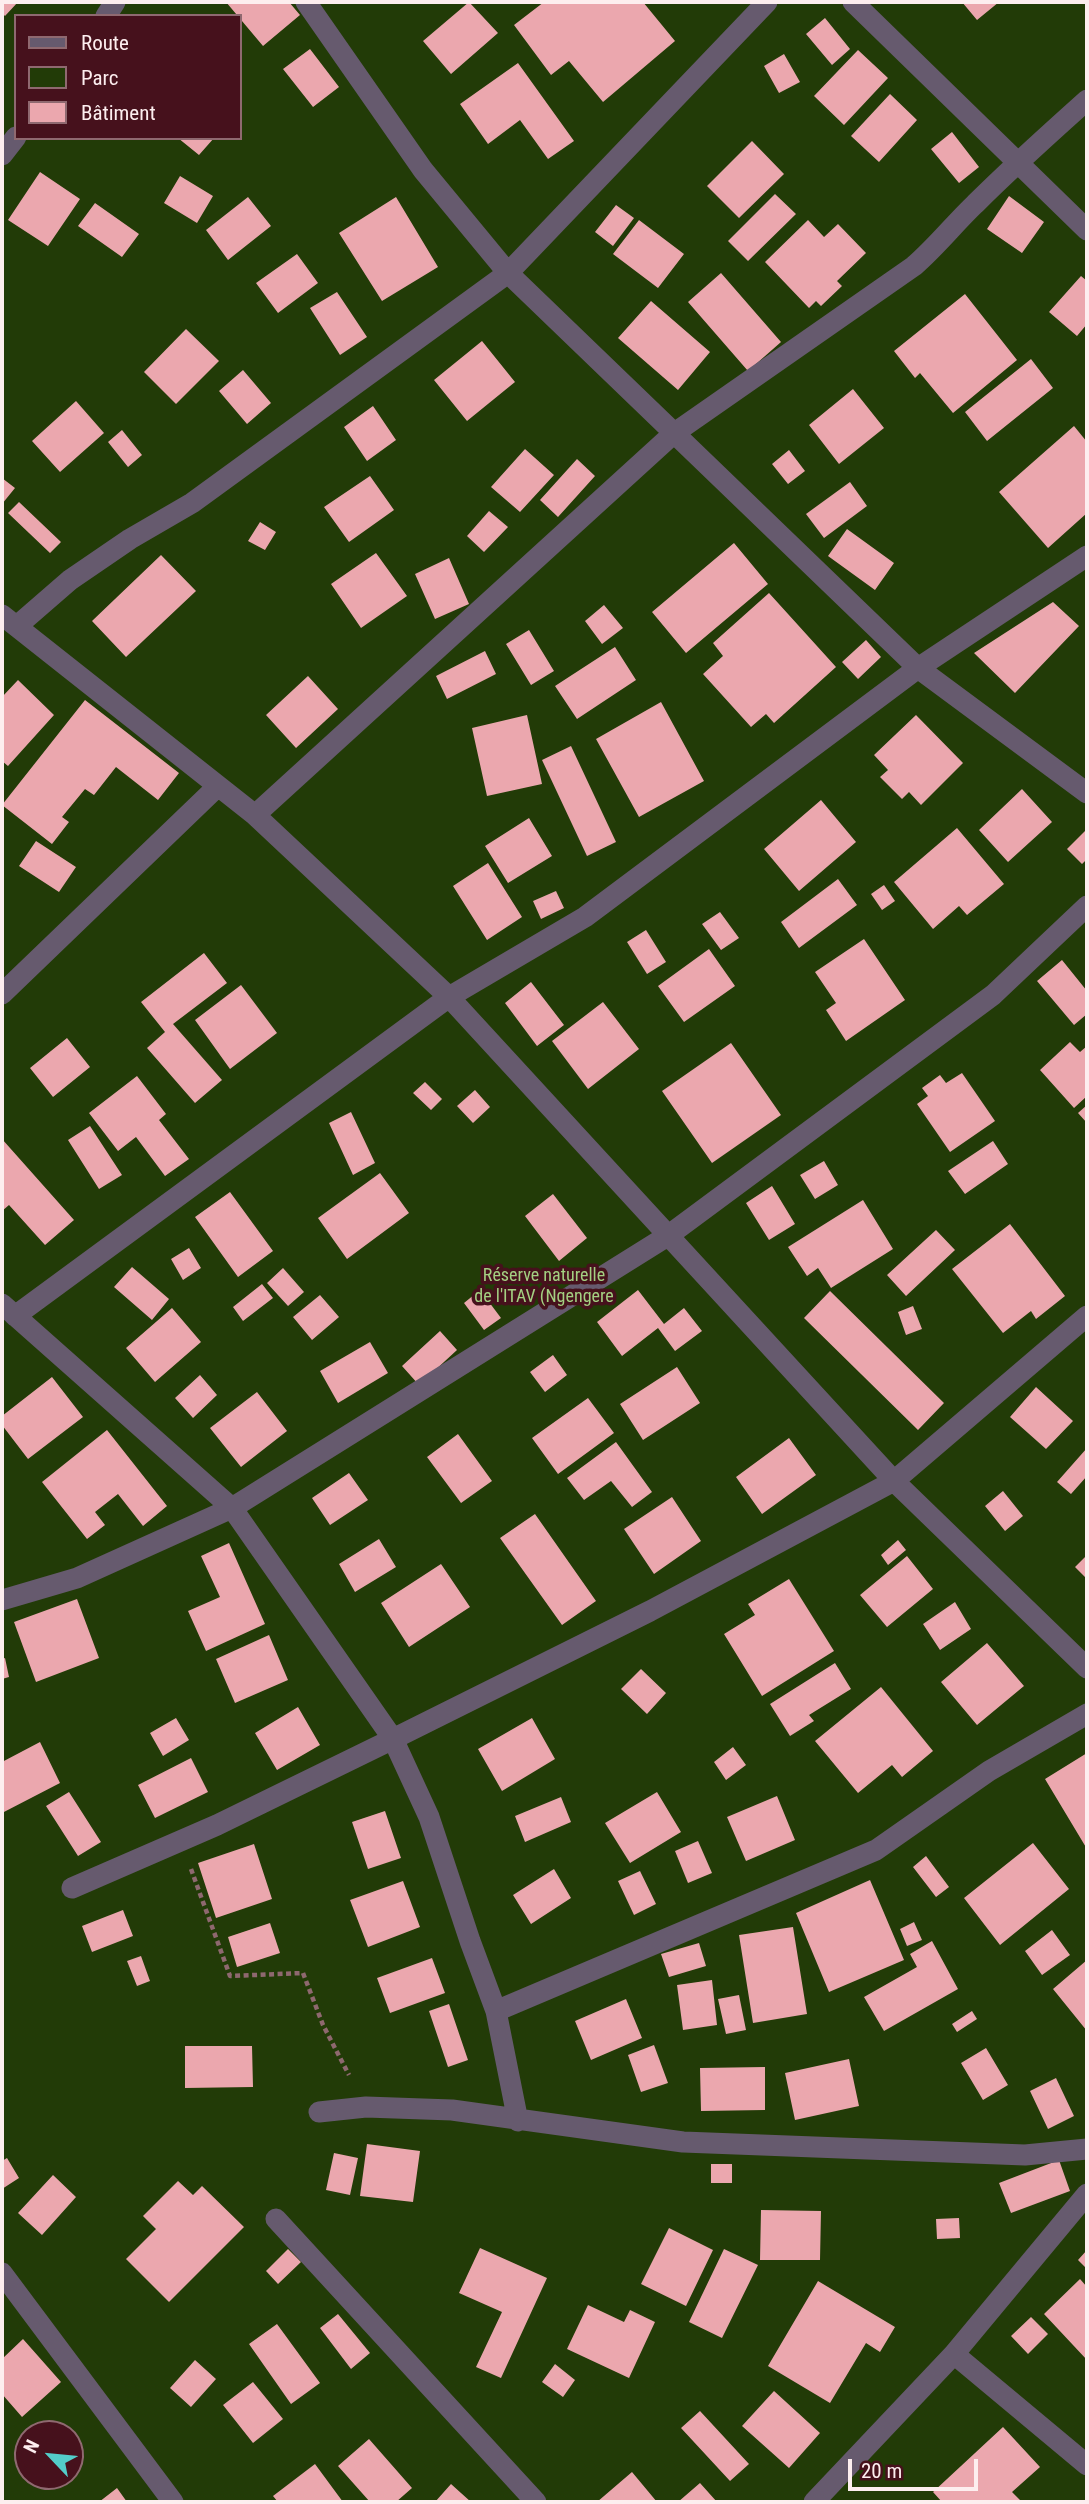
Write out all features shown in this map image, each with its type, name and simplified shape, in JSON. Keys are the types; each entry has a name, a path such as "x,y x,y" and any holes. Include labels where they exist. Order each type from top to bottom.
{"street":[{"path":"306,2 424,170 508,273 918,668 1087,793"},
{"path":"768,2 508,273 191,503 9,620 255,815 449,998 894,1481 1087,1668"},
{"path":"853,2 1087,230"},
{"path":"255,815 673,434 914,266 942,242 961,218 1016,163 1087,100"},
{"path":"2,155 14,140"},
{"path":"518,2122 496,2011 429,1817 393,1739 232,1508 9,1310 449,998 584,917 918,668 1087,556"},
{"path":"2,994 218,786"},
{"path":"2,1600 77,1578 232,1508 669,1236 993,995 1087,906"},
{"path":"72,1888 181,1840 393,1739 650,1611 894,1481 1087,1316"},
{"path":"496,2011 876,1850 989,1771 1087,1714"},
{"path":"319,2112 366,2107 452,2110 518,2122 683,2142 1026,2155 1087,2149"},
{"path":"814,2502 954,2354 1087,2194"},
{"path":"276,2219 536,2502"},
{"path":"2,2273 173,2502"},
{"path":"954,2354 1087,2465"}],"path":[{"path":"181,1840 230,1976 303,1973 323,2025 366,2107"}],"green space":[{"name":"Réserve naturelle de l'ITAV (Ngengere","path":"2,2 1087,2 1087,2502 2,2502"}],"building":[{"path":"2,2 18,2 5,16 2,13"},
{"path":"226,2 289,2 300,15 263,46 242,21 242,14 236,14"},
{"path":"469,2 498,33 451,74 423,41"},
{"path":"544,2 643,2 675,41 603,102 569,61 551,75 514,25"},
{"path":"962,2 999,2 977,20"},
{"path":"825,18 850,49 832,65 806,34"},
{"path":"310,49 339,87 313,107 283,69"},
{"path":"858,50 888,78 844,125 814,96"},
{"path":"784,54 800,82 779,93 764,66"},
{"path":"518,63 574,141 548,159 520,120 488,144 460,104"},
{"path":"890,94 917,120 879,162 851,136"},
{"path":"952,132 979,167 959,183 931,149"},
{"path":"180,140 212,140 199,155"},
{"path":"752,141 784,174 739,218 707,186"},
{"path":"40,172 80,199 48,246 8,220"},
{"path":"180,176 213,196 197,223 164,203"},
{"path":"775,194 796,214 748,261 728,241"},
{"path":"1009,196 1044,222 1022,253 987,229"},
{"path":"248,197 271,226 228,260 206,230"},
{"path":"396,197 438,267 382,301 339,233"},
{"path":"95,203 139,234 122,257 78,226"},
{"path":"616,205 634,218 613,246 595,232"},
{"path":"639,220 684,254 658,288 613,254"},
{"path":"808,220 824,237 838,224 866,253 837,281 842,286 821,306 816,301 809,308 765,262"},
{"path":"297,254 318,283 278,313 256,283"},
{"path":"721,273 781,342 748,371 688,302"},
{"path":"1081,276 1087,281 1087,324 1077,336 1049,312"},
{"path":"337,292 367,337 340,355 310,308"},
{"path":"965,294 1017,360 953,413 920,373 915,378 894,351"},
{"path":"651,301 710,352 678,390 618,338"},
{"path":"186,329 219,361 176,404 144,372"},
{"path":"482,341 515,382 467,421 434,380"},
{"path":"1031,359 1053,388 987,441 965,412"},
{"path":"243,370 271,403 247,424 219,391"},
{"path":"853,389 884,428 839,464 809,425"},
{"path":"76,401 104,433 60,472 32,441"},
{"path":"373,406 396,440 367,461 344,427"},
{"path":"1074,426 1087,442 1087,513 1048,548 999,492"},
{"path":"122,430 142,455 128,467 108,442"},
{"path":"525,449 554,475 520,512 491,487"},
{"path":"789,450 805,471 788,484 772,464"},
{"path":"577,459 595,476 558,517 540,500"},
{"path":"370,476 394,510 349,542 324,507"},
{"path":"2,478 15,488 2,504"},
{"path":"850,482 867,506 824,538 806,514"},
{"path":"19,502 61,542 50,553 8,513"},
{"path":"489,511 508,527 484,552 467,536"},
{"path":"260,522 276,532 265,550 248,541"},
{"path":"847,529 894,563 875,590 828,556"},
{"path":"734,543 768,584 686,653 652,612"},
{"path":"376,553 407,596 361,628 331,584"},
{"path":"161,555 196,591 126,657 92,621"},
{"path":"449,558 469,604 435,619 415,574"},
{"path":"769,593 836,667 774,723 766,714 751,727 703,674 723,656 713,643"},
{"path":"1053,602 1079,626 1015,693 974,653"},
{"path":"604,605 623,628 602,644 585,621"},
{"path":"529,630 554,671 531,685 506,644"},
{"path":"866,640 881,657 858,679 842,662"},
{"path":"615,647 636,680 577,719 555,686"},
{"path":"485,651 496,674 447,699 436,676"},
{"path":"308,676 338,709 296,748 266,715"},
{"path":"18,680 54,715 8,766 2,761 2,697"},
{"path":"85,700 179,773 158,800 116,767 94,795 85,789 62,817 69,822 52,844 2,805"},
{"path":"661,702 704,781 639,817 596,739"},
{"path":"527,715 542,784 487,796 472,728"},
{"path":"916,715 963,763 921,805 909,792 902,799 880,777 888,770 874,755"},
{"path":"571,746 616,842 587,856 542,760"},
{"path":"1022,789 1052,822 1008,862 979,830"},
{"path":"821,800 856,842 799,891 764,849"},
{"path":"529,818 552,856 508,883 485,846"},
{"path":"957,828 1004,884 967,915 959,906 933,929 894,882"},
{"path":"1085,831 1087,859 1082,864 1067,849"},
{"path":"36,841 76,867 59,892 19,866"},
{"path":"488,863 522,917 487,940 453,886"},
{"path":"838,879 857,905 799,948 781,922"},
{"path":"884,885 895,901 882,910 871,894"},
{"path":"556,891 564,908 541,919 533,901"},
{"path":"720,912 739,938 721,950 702,924"},
{"path":"646,930 666,962 647,974 627,942"},
{"path":"864,939 905,1000 846,1041 826,1010 836,1003 815,972"},
{"path":"709,949 735,986 684,1022 658,986"},
{"path":"204,953 227,983 173,1024 222,1080 195,1103 147,1048 165,1032 141,1002"},
{"path":"1062,960 1087,991 1087,1014 1074,1025 1037,981"},
{"path":"531,982 564,1025 537,1046 505,1003"},
{"path":"241,985 277,1033 230,1069 195,1020"},
{"path":"603,1002 639,1049 588,1089 552,1041"},
{"path":"67,1038 90,1067 53,1097 30,1068"},
{"path":"1070,1042 1080,1052 1087,1046 1087,1096 1074,1108 1040,1070"},
{"path":"731,1043 781,1115 712,1163 662,1091"},
{"path":"962,1073 995,1121 950,1152 917,1104 928,1096 922,1088 940,1075 946,1083"},
{"path":"137,1076 166,1114 159,1120 189,1159 165,1176 136,1137 118,1151 89,1113"},
{"path":"425,1082 442,1099 431,1110 413,1093"},
{"path":"475,1090 490,1107 473,1123 457,1106"},
{"path":"1087,1105 1087,1123 1078,1113"},
{"path":"351,1112 375,1163 353,1175 329,1123"},
{"path":"90,1126 122,1175 99,1189 68,1140"},
{"path":"2,1139 74,1220 45,1245 9,1205 2,1211"},
{"path":"993,1141 1008,1164 965,1194 948,1171"},
{"path":"824,1161 838,1185 815,1199 800,1175"},
{"path":"380,1173 409,1213 347,1259 318,1218"},
{"path":"772,1186 795,1224 769,1240 746,1203"},
{"path":"230,1192 273,1251 238,1277 195,1217"},
{"path":"553,1194 587,1238 559,1261 525,1216"},
{"path":"863,1200 893,1249 831,1288 818,1268 807,1276 788,1247"},
{"path":"1010,1224 1065,1296 1036,1319 1031,1311 1003,1333 952,1269"},
{"path":"936,1230 955,1250 906,1296 887,1275"},
{"path":"189,1248 201,1268 183,1280 171,1259"},
{"path":"132,1267 169,1299 152,1320 114,1287"},
{"path":"283,1268 304,1292 288,1306 267,1283"},
{"path":"262,1284 273,1298 243,1321 233,1307"},
{"path":"480,1290 501,1318 484,1330 464,1303"},
{"path":"638,1290 664,1324 684,1308 702,1331 675,1351 658,1328 622,1356 597,1322"},
{"path":"830,1291 944,1403 918,1430 804,1318"},
{"path":"320,1295 339,1317 312,1340 293,1317"},
{"path":"913,1306 922,1329 906,1335 898,1312"},
{"path":"172,1308 201,1342 155,1382 126,1348"},
{"path":"440,1331 457,1350 419,1385 402,1366"},
{"path":"370,1342 388,1373 338,1403 320,1371"},
{"path":"553,1355 567,1375 545,1392 530,1372"},
{"path":"677,1367 700,1403 643,1440 620,1404"},
{"path":"200,1375 217,1395 193,1418 175,1398"},
{"path":"52,1377 83,1417 28,1459 2,1425 2,1416"},
{"path":"1036,1387 1073,1421 1046,1449 1010,1417"},
{"path":"257,1392 287,1431 241,1467 210,1428"},
{"path":"588,1398 614,1433 558,1474 532,1438"},
{"path":"107,1430 167,1506 143,1526 118,1494 95,1512 105,1525 87,1539 42,1482"},
{"path":"458,1434 492,1481 461,1503 427,1457"},
{"path":"789,1438 816,1475 762,1514 736,1477"},
{"path":"616,1442 652,1492 632,1507 611,1481 584,1500 567,1478"},
{"path":"1087,1448 1087,1476 1071,1494 1057,1482"},
{"path":"349,1473 368,1500 330,1525 312,1498"},
{"path":"1003,1491 1023,1516 1005,1531 985,1506"},
{"path":"672,1497 701,1541 654,1574 624,1529"},
{"path":"535,1514 596,1601 562,1625 500,1538"},
{"path":"379,1539 396,1567 355,1592 339,1564"},
{"path":"898,1540 906,1550 888,1565 881,1555"},
{"path":"229,1543 265,1624 206,1651 188,1611 220,1597 201,1556"},
{"path":"1087,1555 1087,1579 1075,1567"},
{"path":"907,1556 933,1589 887,1627 860,1595"},
{"path":"441,1564 470,1607 409,1647 381,1603"},
{"path":"789,1579 834,1651 762,1696 724,1634 755,1615 748,1604"},
{"path":"77,1599 99,1658 36,1682 14,1622"},
{"path":"955,1602 971,1629 940,1650 923,1624"},
{"path":"269,1635 288,1680 235,1703 216,1659"},
{"path":"987,1643 1024,1686 977,1725 941,1682"},
{"path":"5,1658 9,1677 2,1679 2,1659"},
{"path":"835,1663 851,1689 809,1715 814,1721 790,1736 770,1704"},
{"path":"641,1669 666,1693 647,1714 621,1689"},
{"path":"881,1687 933,1751 902,1777 892,1765 858,1793 815,1741"},
{"path":"298,1707 320,1745 277,1770 255,1733"},
{"path":"176,1718 189,1740 163,1756 150,1733"},
{"path":"532,1718 555,1759 502,1791 478,1749"},
{"path":"40,1742 60,1783 2,1813 2,1762"},
{"path":"733,1747 746,1765 726,1780 714,1762"},
{"path":"1087,1753 1087,1849 1045,1779"},
{"path":"191,1758 208,1792 155,1818 138,1785"},
{"path":"69,1792 101,1842 78,1856 46,1806"},
{"path":"657,1792 681,1832 630,1863 605,1823"},
{"path":"777,1796 795,1840 746,1861 727,1817"},
{"path":"561,1797 571,1822 525,1842 515,1816"},
{"path":"385,1811 401,1858 368,1869 352,1822"},
{"path":"698,1841 712,1873 688,1883 675,1851"},
{"path":"1033,1843 1069,1889 1000,1945 964,1898"},
{"path":"254,1844 272,1899 216,1918 198,1863"},
{"path":"926,1856 949,1887 936,1897 913,1867"},
{"path":"554,1869 571,1898 531,1924 513,1895"},
{"path":"640,1871 656,1904 634,1915 618,1881"},
{"path":"870,1880 904,1960 829,1992 796,1913"},
{"path":"403,1881 420,1927 368,1947 350,1900"},
{"path":"123,1910 133,1936 92,1952 82,1926"},
{"path":"914,1922 922,1940 907,1946 900,1929"},
{"path":"270,1923 280,1953 237,1967 228,1937"},
{"path":"793,1927 807,2014 753,2023 739,1935"},
{"path":"1052,1930 1070,1955 1042,1975 1025,1951"},
{"path":"932,1941 958,1989 884,2031 864,1997 917,1967 910,1954"},
{"path":"699,1943 706,1966 669,1977 661,1954"},
{"path":"141,1956 150,1981 137,1986 127,1961"},
{"path":"432,1958 445,1993 390,2013 377,1978"},
{"path":"1087,1960 1087,2031 1053,1989"},
{"path":"712,1980 717,2025 683,2030 677,1985"},
{"path":"739,1995 746,2030 726,2034 718,1999"},
{"path":"626,1999 642,2038 591,2060 575,2021"},
{"path":"449,2004 468,2060 448,2067 429,2011"},
{"path":"972,2011 977,2019 957,2032 952,2024"},
{"path":"654,2045 668,2083 641,2092 628,2055"},
{"path":"185,2046 252,2046 253,2087 185,2088"},
{"path":"986,2048 1008,2085 983,2100 961,2063"},
{"path":"849,2059 859,2106 795,2120 785,2073"},
{"path":"765,2067 765,2110 701,2111 700,2068"},
{"path":"1056,2078 1074,2116 1048,2129 1030,2091"},
{"path":"367,2144 420,2151 413,2202 360,2196"},
{"path":"334,2153 358,2158 350,2195 326,2190"},
{"path":"7,2158 19,2178 2,2189 2,2161"},
{"path":"1059,2160 1070,2191 1011,2213 999,2183"},
{"path":"711,2164 732,2164 732,2183 711,2183"},
{"path":"53,2175 76,2197 42,2235 18,2213"},
{"path":"178,2181 193,2195 202,2186 244,2227 169,2302 126,2259 156,2229 143,2216"},
{"path":"761,2210 821,2211 820,2260 760,2260"},
{"path":"959,2218 960,2238 937,2239 936,2219"},
{"path":"669,2228 713,2250 686,2306 641,2284"},
{"path":"480,2248 547,2278 501,2378 476,2367 502,2312 459,2293"},
{"path":"288,2249 301,2262 278,2284 266,2271"},
{"path":"724,2249 758,2265 722,2338 689,2322"},
{"path":"1087,2250 1087,2269 1078,2260"},
{"path":"1080,2279 1087,2287 1087,2360 1044,2314"},
{"path":"818,2281 895,2327 880,2352 866,2343 830,2403 768,2366"},
{"path":"588,2305 624,2322 630,2310 655,2322 629,2378 567,2349"},
{"path":"338,2314 370,2353 351,2369 320,2328"},
{"path":"1031,2317 1048,2334 1028,2354 1011,2336"},
{"path":"277,2324 320,2383 291,2404 249,2344"},
{"path":"23,2339 61,2382 22,2417 2,2394 2,2359"},
{"path":"195,2360 216,2379 191,2407 170,2388"},
{"path":"555,2364 575,2380 563,2397 542,2382"},
{"path":"253,2382 283,2419 253,2443 223,2405"},
{"path":"774,2391 820,2433 789,2468 742,2426"},
{"path":"700,2411 749,2464 730,2481 681,2428"},
{"path":"1003,2427 1040,2467 1012,2492 1022,2502 942,2502 933,2492"},
{"path":"369,2439 412,2488 396,2502 370,2502 338,2466"},
{"path":"315,2464 343,2502 278,2502 273,2496"},
{"path":"632,2472 657,2502 597,2502"},
{"path":"700,2483 717,2502 678,2502"},
{"path":"451,2484 471,2502 435,2502"},
{"path":"117,2488 127,2502 99,2502"}]}
